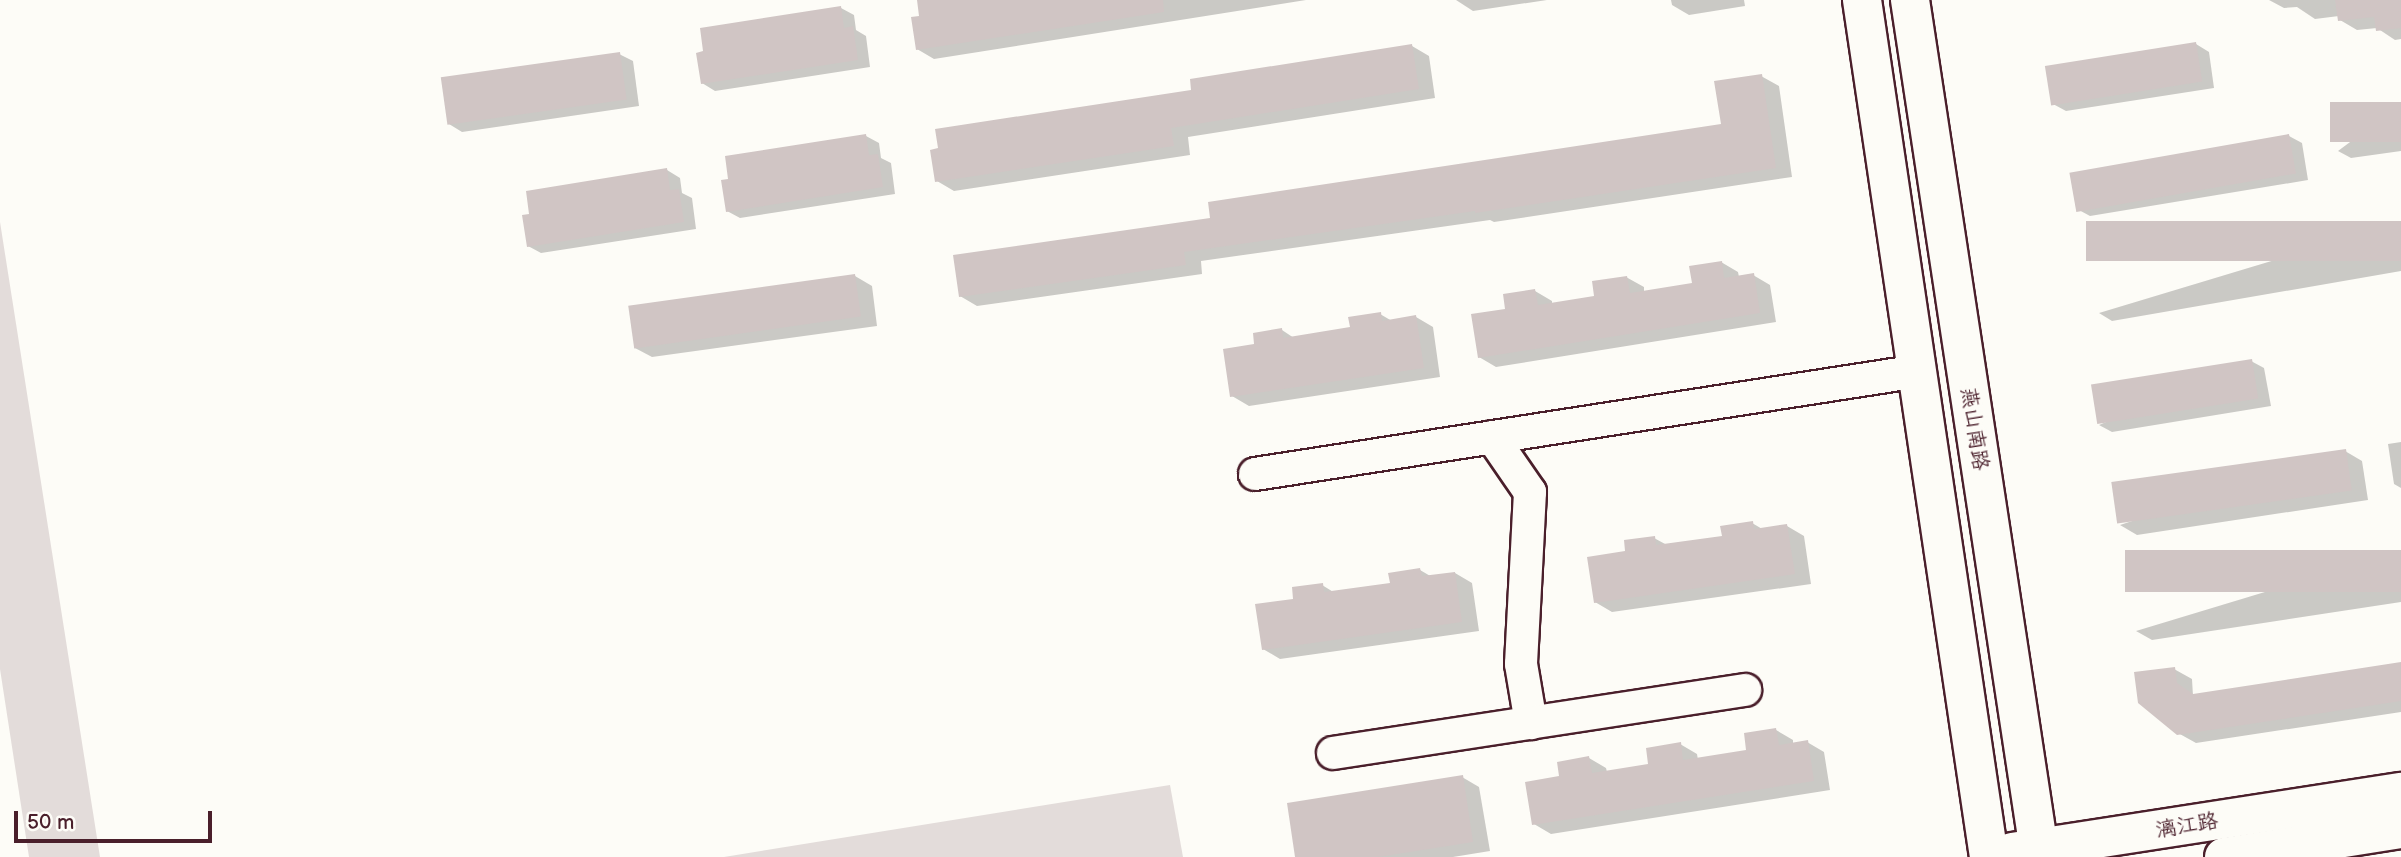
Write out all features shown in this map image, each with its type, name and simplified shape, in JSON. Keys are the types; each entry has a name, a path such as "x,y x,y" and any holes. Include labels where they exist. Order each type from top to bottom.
{"main road":[{"path":"1862,0 1919,371 1983,856"},
{"name":"燕山南路","path":"1910,0 2039,853"},
{"path":"1870,50 1917,42"},
{"path":"1919,371 1964,364"},
{"name":"漓江路","path":"1983,856 2039,853 2401,792"},
{"name":"漓江路","path":"2224,857 2401,829"}],"street":[{"path":"1255,474 1919,371"},
{"path":"1492,437 1530,492 1521,664 1531,723"},
{"path":"1333,754 1745,690"}],"shaded area":[{"path":"0,222 100,857 29,857 0,669"},
{"path":"1170,785 1183,857 724,857"}],"building":[{"path":"917,0 1163,0 1164,12 916,50 911,17 919,16"},
{"path":"2335,0 2401,0 2401,28 2376,31 2374,17 2338,21"},
{"path":"841,6 844,28 853,26 858,60 701,84 696,53 703,51 700,28"},
{"path":"2196,42 2202,82 2051,105 2045,66"},
{"path":"1412,44 1419,89 1171,128 1174,146 935,182 930,150 938,148 935,129 1191,90 1190,79"},
{"path":"620,52 627,100 447,125 441,77"},
{"path":"1762,74 1776,168 1475,213 1184,252 1186,265 959,297 953,255 1210,218 1208,202 1721,124 1714,81"},
{"path":"2330,102 2401,102 2401,142 2330,142"},
{"path":"866,134 869,155 878,154 883,187 726,212 721,180 728,179 725,156"},
{"path":"2289,134 2296,173 2076,212 2069,173"},
{"path":"667,168 670,190 679,189 684,222 527,247 522,215 529,214 526,191"},
{"path":"2086,221 2401,221 2401,261 2086,261"},
{"path":"1722,261 1724,278 1754,273 1760,313 1478,358 1471,314 1505,309 1503,294 1535,289 1538,305 1594,296 1592,281 1627,276 1630,293 1692,283 1689,266"},
{"path":"855,274 861,317 634,348 628,306"},
{"path":"1381,312 1382,321 1416,315 1424,368 1230,397 1223,349 1254,344 1253,333 1282,328 1283,338 1350,327 1348,317"},
{"path":"2252,359 2258,399 2097,424 2091,384"},
{"path":"2346,449 2352,491 2117,524 2111,482"},
{"path":"1753,521 1754,529 1787,524 1795,574 1594,603 1587,557 1625,551 1624,540 1655,536 1656,545 1722,536 1720,526"},
{"path":"2125,550 2401,550 2401,592 2125,592"},
{"path":"1420,568 1422,576 1455,572 1462,622 1262,650 1255,604 1293,599 1292,587 1323,583 1324,592 1390,583 1388,573"},
{"path":"2401,662 2401,701 2177,735 2138,703 2134,672 2175,667 2177,683 2193,694"},
{"path":"1776,728 1779,745 1808,740 1814,781 1532,825 1525,782 1559,776 1557,762 1589,756 1592,773 1648,764 1646,748 1681,742 1683,760 1746,750 1744,733"},
{"path":"1463,775 1473,842 1378,857 1295,857 1287,803"}]}
